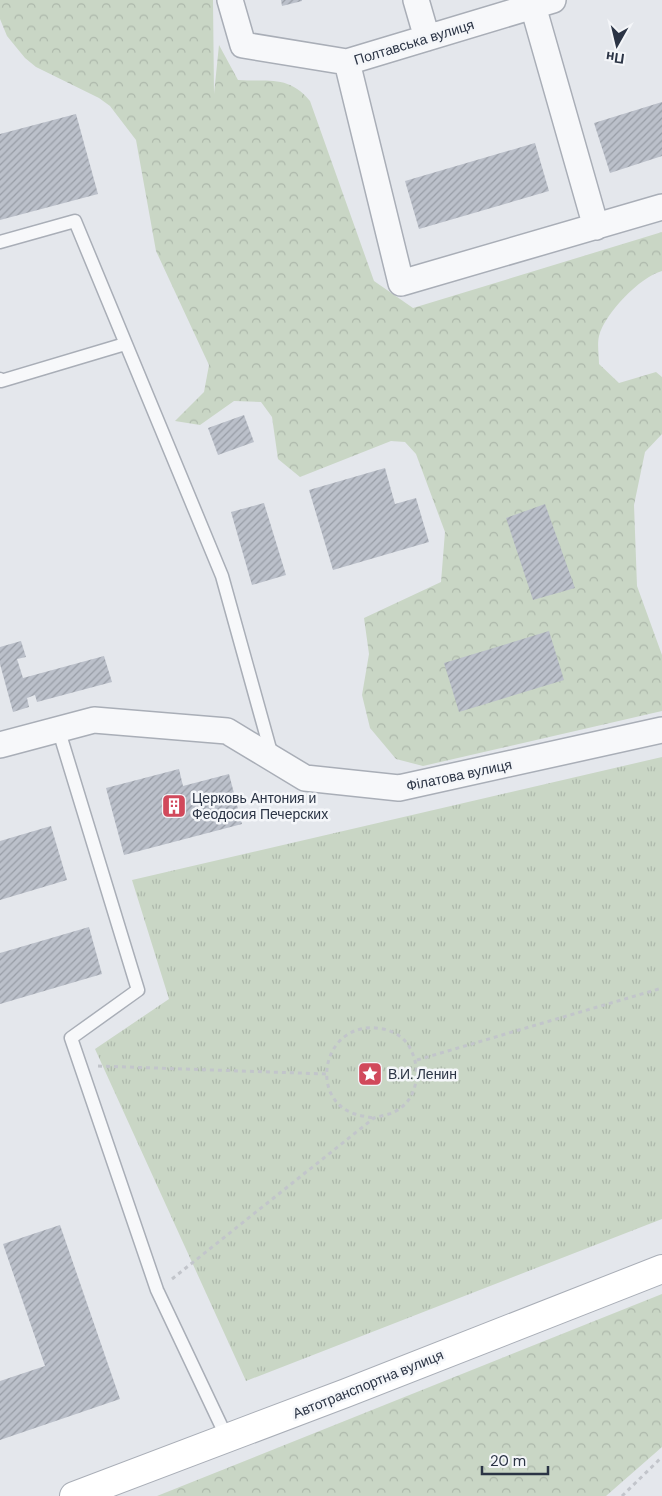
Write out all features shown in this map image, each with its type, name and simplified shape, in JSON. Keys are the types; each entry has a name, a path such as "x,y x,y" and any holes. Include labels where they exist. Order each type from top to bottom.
{"main road":[{"name":"Автотранспортна вулиця","path":"74,1496 662,1269"}],"street":[{"name":"Полтавська вулиця","path":"230,0 243,46 347,62 543,3"},
{"path":"416,0 427,38"},
{"path":"543,3 596,227"},
{"path":"347,62 401,283 662,207"},
{"name":"Філатова вулиця","path":"0,745 58,728 94,720 227,731 305,778 400,788 662,730"}],"lane":[{"path":"0,242 75,221 222,576 272,758"},
{"path":"0,379 1,381 125,344"},
{"path":"58,728 138,990 71,1038 157,1290 227,1438"}],"path":[{"path":"417,1060 662,988"},
{"path":"157,1290 374,1118 394,1112 409,1099 417,1081 417,1060 407,1042 390,1030 370,1026 351,1032 335,1045 327,1063 327,1074 328,1084 337,1102 354,1114 374,1118"},
{"path":"81,1066 327,1074"},
{"path":"622,1496 662,1457"}],"green space":[{"path":"0,0 213,0 214,94 219,45 238,80 286,83 302,93 310,101 374,281 413,308 662,232 662,271 644,280 624,297 608,317 599,336 598,346 599,364 619,383 656,372 662,377 662,434 645,452 634,505 637,586 662,655 662,711 423,766 396,759 370,728 362,695 369,654 364,618 441,582 445,532 416,454 405,442 391,441 300,477 278,459 272,417 261,402 234,401 200,425 175,421 204,392 209,365 156,251 136,140 110,106 99,98 36,67 25,58 7,36 0,19"},
{"path":"662,757 662,1219 246,1381 95,1049 169,999 132,880"},
{"path":"662,1294 662,1447 606,1496 157,1496"}],"building":[{"path":"281,0 302,0 302,1 282,6"},
{"path":"662,102 662,156 610,173 594,123"},
{"path":"76,114 98,194 0,220 0,134"},
{"path":"535,143 549,191 419,229 405,181"},
{"path":"244,415 254,442 218,455 208,428"},
{"path":"385,468 395,504 416,498 429,542 333,570 309,490"},
{"path":"264,503 286,575 252,585 231,512"},
{"path":"545,504 575,588 533,600 506,518"},
{"path":"549,631 564,680 459,712 444,663"},
{"path":"21,641 26,657 17,659 23,678 104,656 112,682 37,702 35,695 27,698 29,707 13,712 0,664 0,647"},
{"name":"Церковь Антония и Феодосия Печерских","path":"179,769 183,786 229,774 242,824 124,855 106,788"},
{"path":"51,826 67,880 0,900 0,841"},
{"path":"89,927 102,974 0,1004 0,953"},
{"path":"60,1225 120,1399 0,1440 0,1381 45,1366 3,1244"}],"place":[{"name":"Церковь Антония и Феодосия Печерских","path":"174,806"},
{"name":"В.И. Ленин","path":"370,1074"}]}
